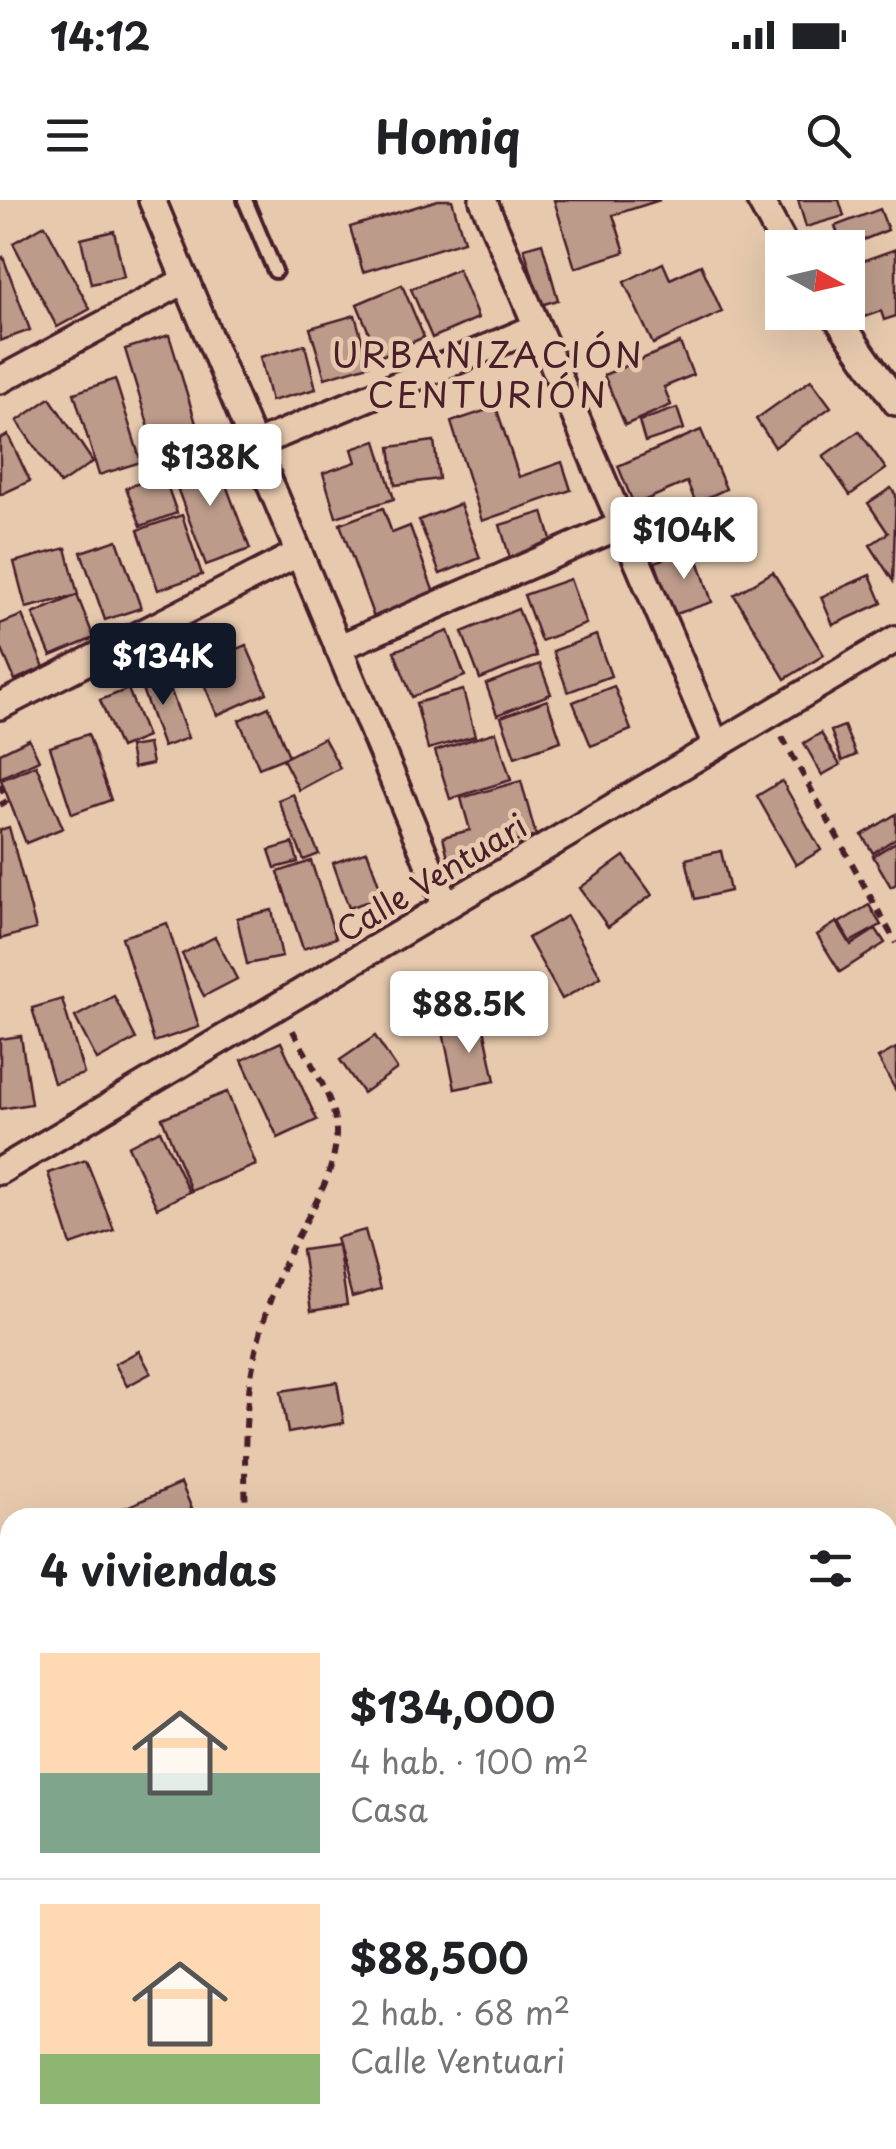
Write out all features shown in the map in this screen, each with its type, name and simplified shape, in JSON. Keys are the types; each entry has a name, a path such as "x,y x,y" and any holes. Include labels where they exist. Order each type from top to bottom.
{"street":[{"path":"483,200 716,745"},
{"path":"760,200 776,230"},
{"path":"157,201 186,280 446,906"},
{"path":"0,380 186,280"},
{"path":"254,445 538,327"},
{"path":"846,330 896,402"},
{"path":"338,648 622,526"},
{"path":"0,706 298,553"},
{"name":"Calle Ventuari","path":"0,1172 896,639"}],"lane":[{"path":"246,200 275,271"}],"path":[{"path":"769,714 896,942"},
{"path":"0,784 7,802 0,804"},
{"path":"246,1508 243,1419 252,1360 282,1267 325,1179 337,1138 333,1111 281,1005"}],"building":[{"path":"438,200 452,200 464,241 363,272 350,227"},
{"path":"554,200 660,200 613,215 625,252 575,268"},
{"path":"798,200 839,200 844,216 806,227"},
{"path":"880,209 888,230 865,239 865,230 836,230 835,226"},
{"path":"45,225 90,309 57,327 13,243"},
{"path":"114,231 124,277 91,284 81,239"},
{"path":"542,243 558,300 541,305 524,248"},
{"path":"896,249 896,316 884,320 881,311 865,317 865,260"},
{"path":"3,257 30,330 0,341 0,259"},
{"path":"663,263 670,279 701,265 722,312 653,344 624,282"},
{"path":"458,269 478,318 432,338 411,289"},
{"path":"402,285 424,337 379,357 357,304"},
{"path":"355,315 369,365 325,378 310,328"},
{"path":"169,335 205,453 192,457 189,447 158,457 125,349"},
{"path":"680,343 693,375 664,387 671,405 625,425 604,375"},
{"path":"305,345 316,389 271,401 260,357"},
{"path":"115,379 141,462 99,475 74,393"},
{"path":"811,380 831,407 775,447 756,419"},
{"path":"50,398 93,462 60,484 17,421"},
{"path":"496,407 519,477 562,462 571,490 482,521 451,422"},
{"path":"677,408 684,429 645,442 639,421"},
{"path":"701,430 726,489 696,503 687,482 634,505 618,466"},
{"path":"859,431 886,469 850,495 823,456"},
{"path":"8,435 30,481 0,495 0,439"},
{"path":"376,441 394,499 336,517 323,473 356,462 352,449"},
{"path":"434,441 439,479 395,485 390,447"},
{"path":"214,453 250,549 206,565 170,469"},
{"path":"163,474 177,513 141,526 126,488"},
{"path":"891,488 896,495 893,581 870,545 888,533 868,503"},
{"path":"460,504 480,558 440,574 419,520"},
{"path":"383,508 392,533 410,526 438,604 377,626 340,524"},
{"path":"543,512 556,556 513,568 500,525"},
{"path":"182,515 202,575 158,590 138,530"},
{"path":"117,540 141,608 105,620 81,552"},
{"path":"66,548 78,595 26,608 14,562"},
{"path":"694,548 712,602 673,615 655,562"},
{"path":"773,572 824,655 785,679 734,595"},
{"path":"870,575 882,603 833,625 821,597"},
{"path":"570,579 586,624 541,641 524,595"},
{"path":"77,595 94,638 51,656 33,614"},
{"path":"518,609 537,656 480,679 462,632"},
{"path":"22,615 44,667 15,680 0,645 0,624"},
{"path":"448,631 465,676 412,697 394,651"},
{"path":"596,635 611,676 568,692 553,651"},
{"path":"246,645 267,693 217,715 197,667"},
{"path":"540,664 551,694 497,715 486,684"},
{"path":"163,669 188,738 163,747 138,678"},
{"path":"614,686 631,730 591,746 573,702"},
{"path":"128,689 147,737 120,748 100,700"},
{"path":"463,690 475,736 428,749 416,703"},
{"path":"547,700 561,741 515,757 501,717"},
{"path":"269,707 289,756 259,768 239,720"},
{"path":"844,726 856,755 842,761 831,731"},
{"path":"496,732 511,780 450,799 435,751"},
{"path":"821,733 840,765 822,775 804,743"},
{"path":"88,734 111,800 72,814 50,747"},
{"path":"324,738 340,768 299,790 283,759"},
{"path":"29,739 39,760 0,778 0,753"},
{"path":"148,744 152,764 133,768 129,747"},
{"path":"36,765 63,828 26,843 1,780"},
{"path":"521,781 536,836 449,861 443,837 470,830 461,798"},
{"path":"782,781 821,850 796,865 757,796"},
{"path":"293,794 319,854 304,860 278,800"},
{"path":"896,814 896,838 873,853 862,835"},
{"path":"9,827 36,929 0,939 0,830"},
{"path":"896,842 896,884 891,887 873,856"},
{"path":"293,843 298,862 275,868 269,850"},
{"path":"367,851 383,896 349,908 333,863"},
{"path":"721,851 730,891 695,899 686,859"},
{"path":"624,856 652,895 608,927 580,888"},
{"path":"311,861 336,938 303,949 278,872"},
{"path":"869,905 881,925 850,942 839,923"},
{"path":"272,910 282,957 247,964 237,918"},
{"path":"567,916 601,977 562,999 528,938"},
{"path":"837,922 851,945 876,929 885,943 840,972 817,935"},
{"path":"167,923 199,1027 154,1042 122,937"},
{"path":"215,937 237,979 204,996 182,954"},
{"path":"114,996 136,1039 97,1060 75,1017"},
{"path":"62,999 84,1074 54,1083 32,1008"},
{"path":"483,1023 495,1081 455,1089 443,1032"},
{"path":"21,1036 31,1104 0,1109 0,1039"},
{"path":"375,1036 397,1069 363,1093 340,1060"},
{"path":"281,1042 317,1120 278,1138 242,1060"},
{"path":"896,1048 896,1091 878,1058"},
{"path":"227,1092 256,1165 191,1191 162,1118"},
{"path":"160,1130 189,1192 157,1208 128,1146"},
{"path":"86,1160 114,1230 71,1245 48,1173"},
{"path":"365,1230 381,1289 352,1297 336,1238"},
{"path":"338,1245 347,1305 311,1311 302,1250"},
{"path":"139,1351 151,1373 127,1386 115,1364"},
{"path":"337,1382 344,1423 288,1433 281,1391"},
{"path":"181,1483 192,1508 125,1508"}],"district":[{"name":"URBANIZACIÓN CENTURIÓN","path":"488,373"}]}
